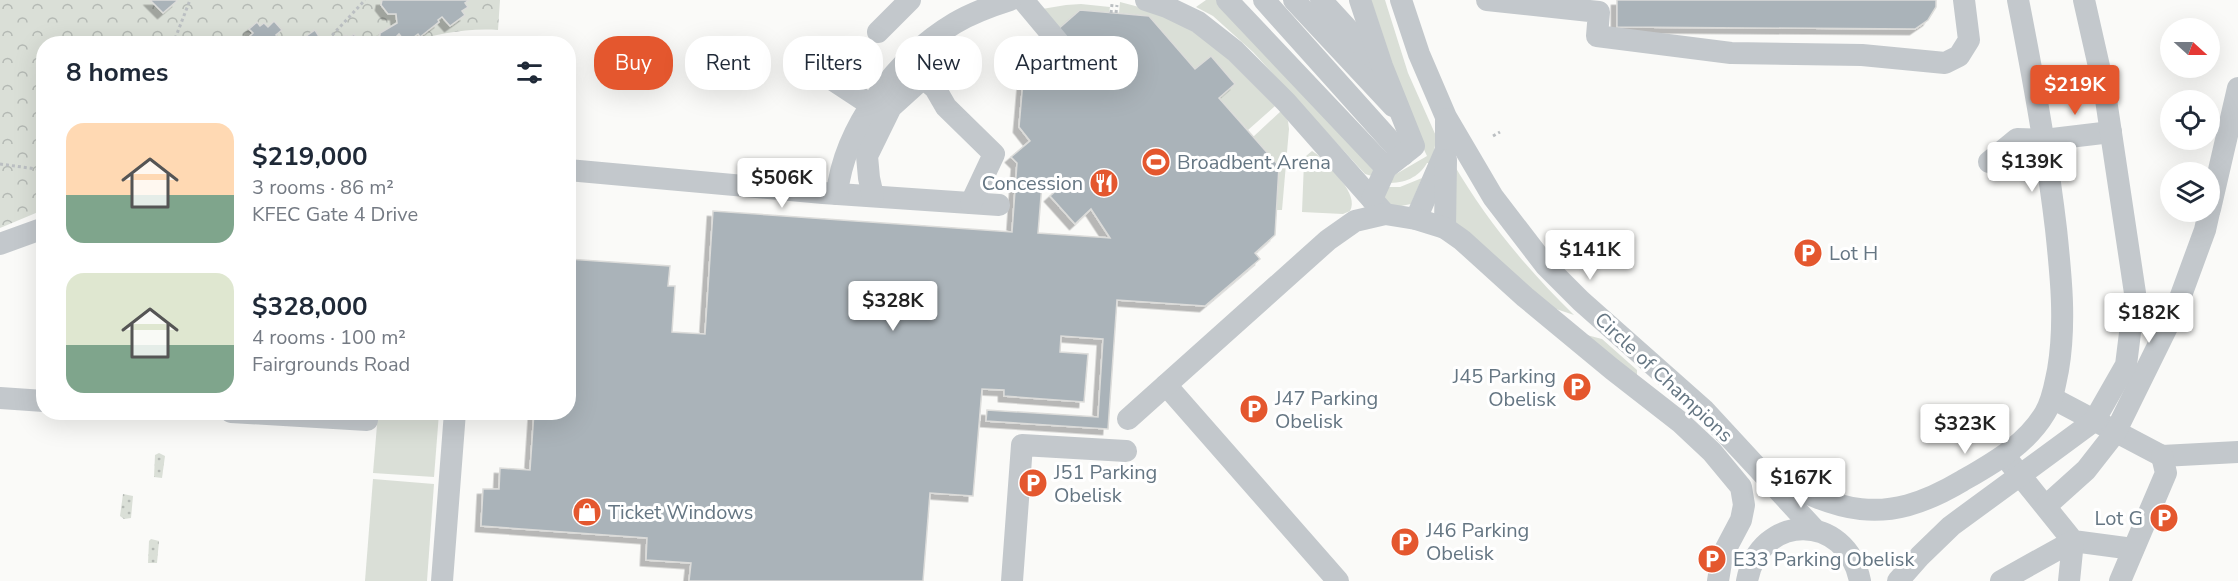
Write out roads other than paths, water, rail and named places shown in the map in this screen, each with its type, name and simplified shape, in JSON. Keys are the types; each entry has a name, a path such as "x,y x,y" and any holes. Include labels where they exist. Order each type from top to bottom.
{"street":[{"path":"878,32 910,0"},
{"path":"837,194 839,174 871,105 895,73 954,23 988,7 1010,0"},
{"path":"1023,0 1053,36"},
{"path":"1146,0 1188,7 1198,22 1235,51 1286,102 1379,207 1445,228 1462,240 1525,297 1680,422 1712,452 1741,487 1744,505 1741,520 1722,556 1718,581"},
{"path":"1227,0 1395,161"},
{"path":"1264,0 1395,161"},
{"path":"1294,0 1403,116"},
{"path":"1321,0 1382,66"},
{"name":"Circle of Champions","path":"1401,0 1419,54 1446,117 1493,196 1546,266 1581,301 1704,410 1815,530"},
{"path":"1487,0 1599,12 1597,36 1731,53 1862,55 1945,63 1959,56 1969,40 1964,0"},
{"path":"1762,472 1804,493 1846,508 1869,511 1892,510 1925,501 2004,456 2025,439 2047,411 2052,398 2062,345 2062,309 2050,173 2018,0"},
{"path":"1898,581 1920,556 1952,526 2094,421 2126,365 2135,293 2104,93 2084,0"},
{"path":"1128,419 1328,240 1379,207 1395,161 1414,147 1359,4"},
{"path":"873,196 867,156 891,107 923,78 935,88 946,106 994,154 971,203"},
{"path":"2220,164 2238,88"},
{"path":"848,90 871,105"},
{"path":"1445,228 1446,117"},
{"path":"1989,162 2017,139 2044,140 2110,132"},
{"path":"1416,219 1446,150"},
{"path":"576,171 837,194 999,205"},
{"path":"2046,506 2086,470 2115,433 2176,309 2207,222"},
{"path":"0,244 36,231"},
{"path":"1554,320 1626,340"},
{"path":"1637,389 1657,368"},
{"path":"1167,385 1338,581"},
{"path":"0,398 36,400"},
{"path":"2052,398 2162,456 2238,452"},
{"path":"442,581 454,420"},
{"path":"1012,581 1022,445 1126,451"},
{"path":"2004,456 2073,541 2069,581"},
{"path":"2120,581 2166,473 2162,456"},
{"path":"1747,581 1752,562 1763,546 1778,535 1796,529 1815,530 1833,537 1847,549 1857,565 1860,581"},
{"path":"2001,581 2073,541 2133,549"}],"place":[{"name":"Broadbent Arena","path":"1156,162"},
{"name":"Concession","path":"1104,183"},
{"name":"Lot H","path":"1808,253"},
{"name":"J45 Parking Obelisk","path":"1577,387"},
{"name":"J47 Parking Obelisk","path":"1254,409"},
{"name":"J51 Parking Obelisk","path":"1033,483"},
{"name":"Ticket Windows","path":"587,512"},
{"name":"Lot G","path":"2164,518"},
{"name":"J46 Parking Obelisk","path":"1405,542"},
{"name":"E33 Parking Obelisk","path":"1712,559"}]}
